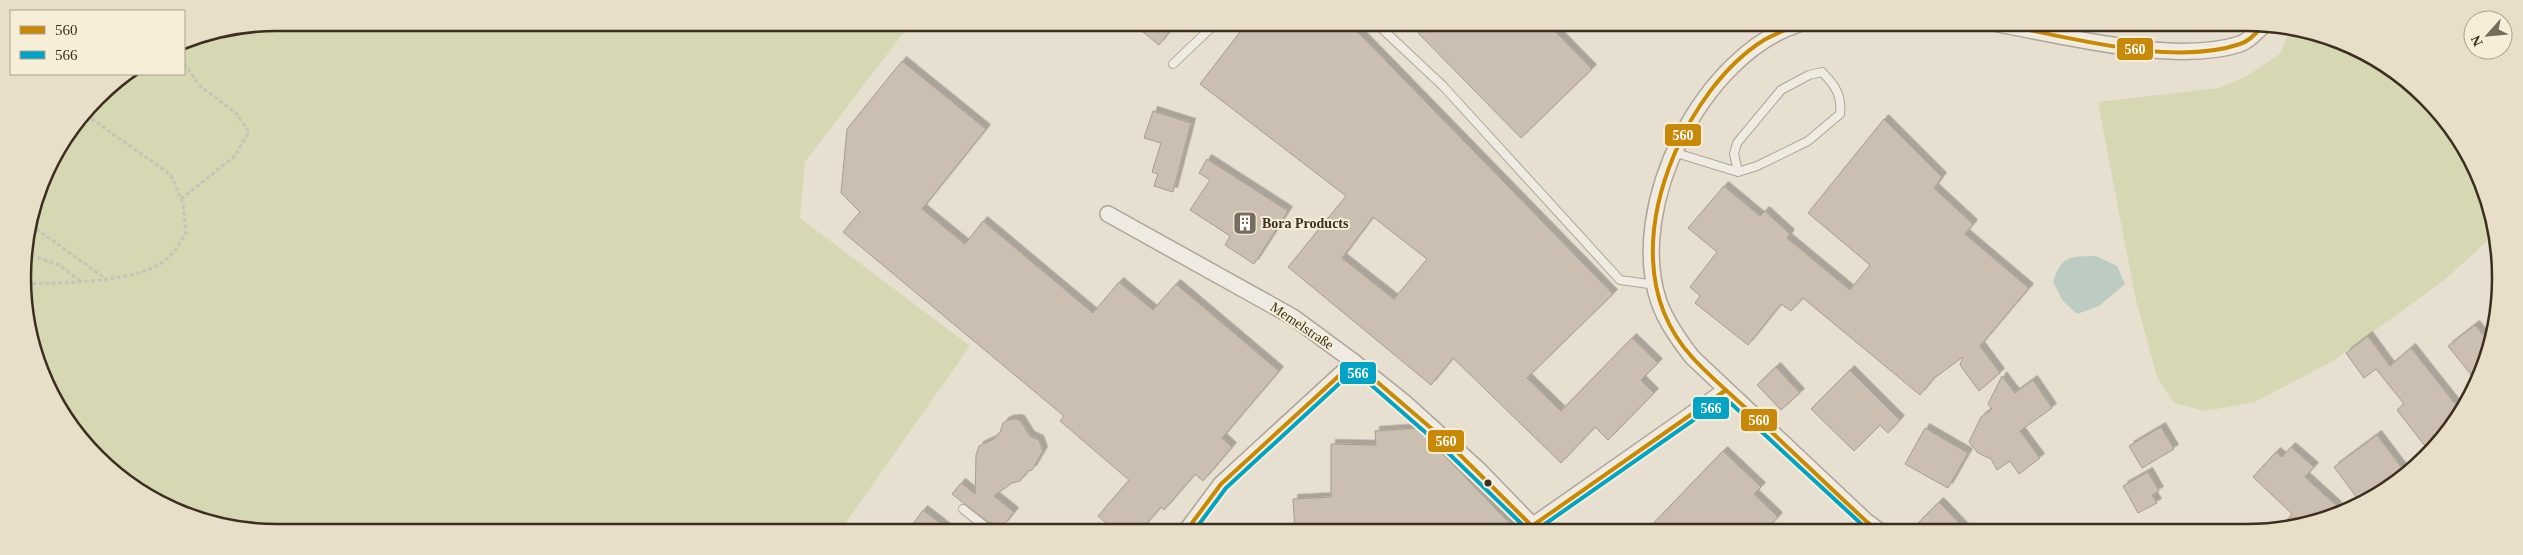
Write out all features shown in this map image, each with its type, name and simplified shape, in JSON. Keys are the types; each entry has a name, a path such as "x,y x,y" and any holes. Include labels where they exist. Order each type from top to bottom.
{"street":[{"path":"1784,31 1765,40 1713,88 1687,126 1673,152 1665,170 1651,238 1656,285 1659,301 1674,334 1692,357 1870,524"},
{"path":"2037,31 2114,45 2205,52 2242,43 2256,32"},
{"name":"Memelstraße","path":"1108,214 1293,317 1404,402 1479,470 1530,524"},
{"path":"1191,524 1222,484 1354,362"},
{"path":"1542,524 1726,390"}],"lane":[{"path":"1173,64 1208,31"},
{"path":"1383,31 1442,86 1620,280 1656,285"},
{"path":"1673,152 1738,172 1757,166 1808,141 1840,114 1842,100 1833,84 1822,72 1809,75 1781,90 1737,143 1734,154 1738,172"},
{"path":"963,509 983,524"}],"path":[{"path":"181,199 235,156 250,132 236,112 200,85 185,64"},
{"path":"31,284 106,279 152,268 170,256 186,233 181,199 171,175 90,118"},
{"path":"36,228 106,279"},
{"path":"32,255 59,264 80,282"}],"green space":[{"path":"278,31 905,31 805,162 800,218 970,346 845,524 278,524 245,522 198,511 154,491 115,463 82,427 64,401 44,357 33,310 31,278 33,245 44,198 64,154 103,103 138,75 185,75 185,49 229,36"},
{"path":"2288,35 2325,44 2369,64 2408,92 2431,115 2459,154 2479,198 2489,240 2443,281 2333,361 2255,402 2205,411 2174,403 2157,377 2135,296 2098,102 2219,88 2247,76 2281,53"}],"shaded area":[{"path":"2096,256 2117,266 2125,284 2099,306 2077,314 2063,301 2053,282 2060,266 2068,259"}],"building":[{"path":"1142,31 1170,31 1159,45"},
{"path":"1241,31 1357,31 1613,294 1527,378 1561,411 1632,338 1658,363 1641,380 1654,393 1608,440 1595,427 1561,463 1453,358 1431,385 1288,267 1346,196 1200,84","holes":["1373,217 1427,259 1394,299 1342,258"]},
{"path":"1420,31 1555,31 1592,69 1521,138 1418,33"},
{"path":"902,61 986,129 922,209 965,244 983,221 1093,313 1119,282 1153,310 1176,284 1279,371 1222,438 1232,447 1203,481 1195,474 1164,510 1161,507 1146,524 1108,524 1098,516 1129,480 1060,421 1064,416 843,232 860,212 841,193 847,129"},
{"path":"1153,111 1191,123 1173,192 1154,186 1158,174 1152,172 1161,143 1144,138"},
{"path":"1884,119 1942,177 1934,188 1973,224 1965,234 2029,288 1980,346 2000,373 1979,391 1960,365 1963,357 1933,379 1920,395 1803,298 1791,311 1781,304 1748,345 1695,303 1700,296 1690,287 1717,252 1688,228 1724,186 1760,216 1765,211 1790,234 1787,238 1850,290 1870,265 1808,213"},
{"name":"Bora Products","path":"1207,159 1288,211 1254,264 1225,245 1230,236 1190,210 1210,180 1199,173"},
{"path":"2475,325 2484,336 2471,375 2448,346"},
{"path":"2368,336 2390,366 2411,348 2456,405 2425,446 2397,410 2404,404 2376,369 2364,378 2346,353"},
{"path":"1776,367 1800,393 1781,410 1757,385"},
{"path":"1850,370 1900,420 1888,433 1880,425 1854,451 1811,409"},
{"path":"2002,376 2015,393 2033,380 2052,408 2020,431 2040,458 2019,474 2010,461 1997,470 1991,459 1978,453 1969,442 1981,417 1992,409 1988,404"},
{"path":"1008,420 1020,420 1030,436 1039,440 1043,451 1032,470 1028,471 1020,481 1012,483 994,496 1014,512 1005,524 999,524 988,522 952,494 961,483 975,494 976,455 979,446 994,439 1000,432 1003,423"},
{"path":"2161,427 2174,449 2142,468 2129,446"},
{"path":"1418,428 1510,524 1295,524 1293,499 1331,497 1331,444 1376,445 1375,431"},
{"path":"1925,428 1968,453 1948,488 1905,464"},
{"path":"2377,435 2402,468 2369,491 2356,497 2334,467"},
{"path":"2291,447 2314,467 2305,477 2337,506 2325,511 2287,520 2292,514 2253,477 2276,452 2282,457"},
{"path":"1723,451 1761,487 1754,494 1778,517 1771,524 1653,524"},
{"path":"2148,472 2159,491 2152,495 2157,503 2138,513 2123,486"},
{"path":"1939,502 1960,524 1917,524"},
{"path":"923,510 941,524 913,524"}],"transit line":[{"name":"560","path":"1784,31 1764,40 1736,62 1711,90 1681,138 1665,181 1658,207 1654,233 1653,260 1656,286 1663,311 1675,335 1692,357 1870,524"},
{"name":"560","path":"2034,31 2121,48 2184,52 2214,50 2244,43 2257,32"},
{"name":"560","path":"1354,362 1446,441 1530,524"},
{"name":"560","path":"1191,524 1221,484 1354,362"},
{"name":"566","path":"1199,524 1226,488 1354,370 1441,446 1522,524"},
{"name":"560","path":"1535,524 1726,390"},
{"name":"566","path":"1545,524 1725,398 1861,524"}],"place":[{"name":"Bora Products","path":"1245,223"}]}
